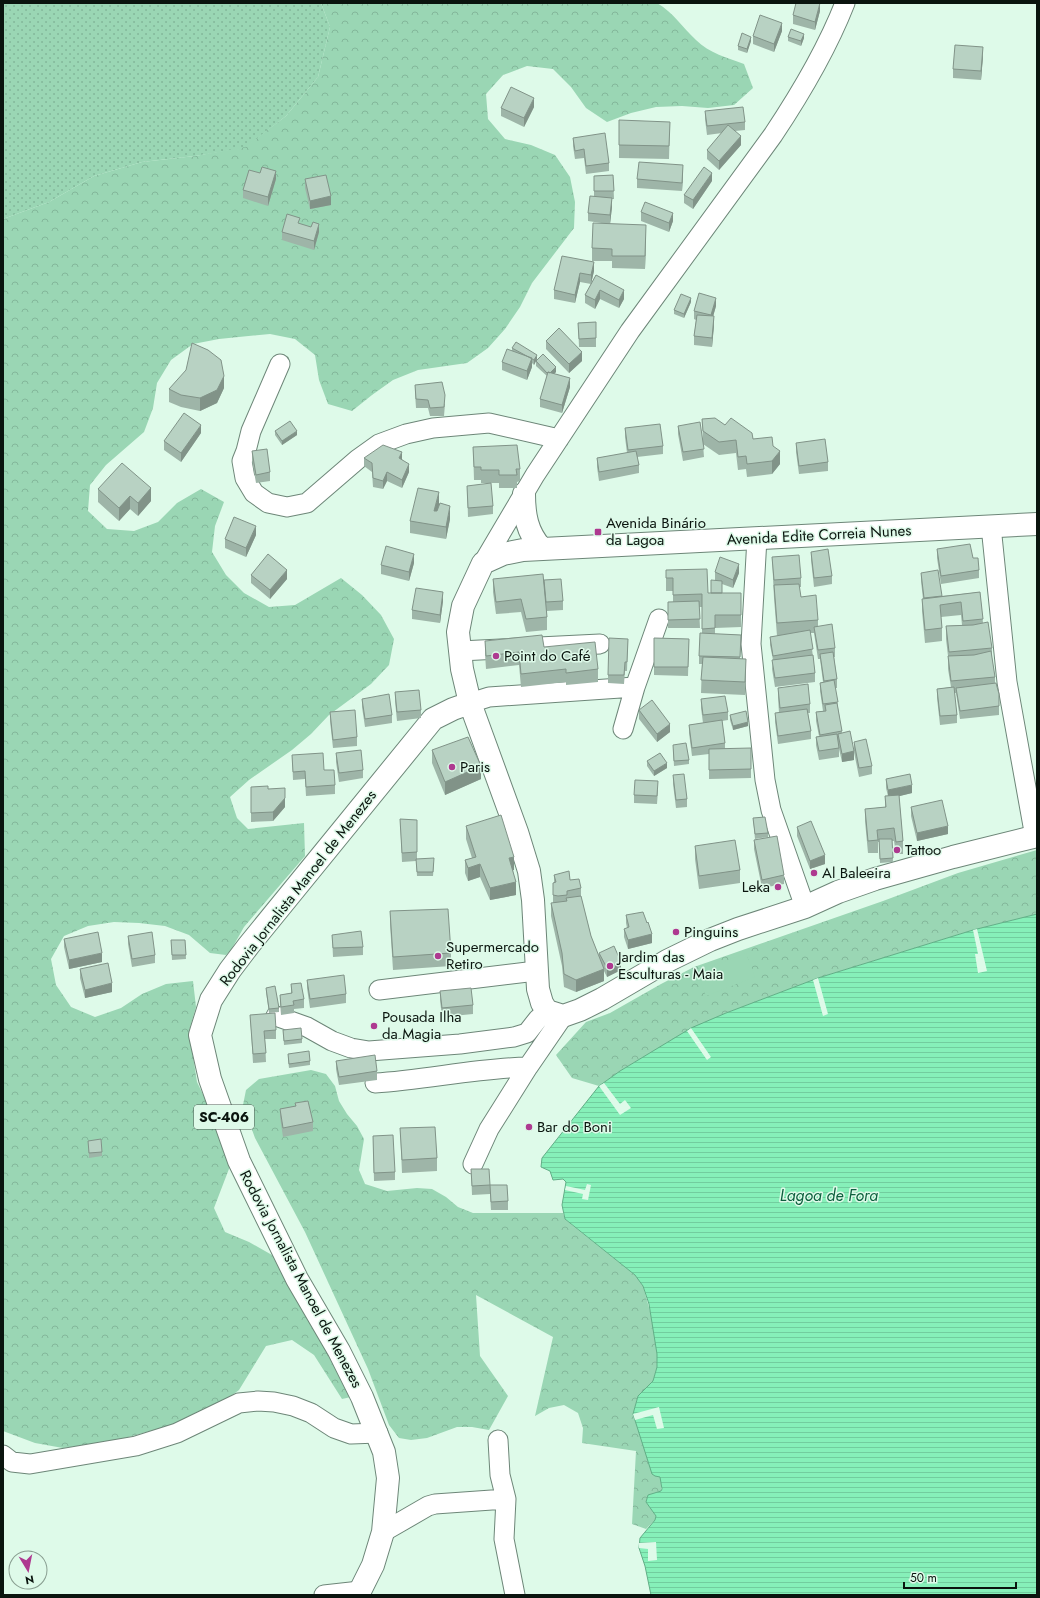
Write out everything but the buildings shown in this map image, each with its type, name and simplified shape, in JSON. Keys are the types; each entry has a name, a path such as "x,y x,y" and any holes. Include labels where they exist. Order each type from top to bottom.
{"main road":[{"path":"524,494 524,512 528,526 535,541 541,548"},
{"name":"Avenida Edite Correia Nunes","path":"483,563 503,554 541,548 1037,524"},
{"path":"483,563 463,606 458,632 462,669 470,703 517,832 529,871 533,900 538,989 542,1003 555,1013 602,999 667,961 710,940 738,929 805,907 838,892 875,879 953,857 1036,837"},
{"name":"Rodovia Jornalista Manoel de Menezes","path":"359,1593 372,1565 383,1532 388,1478 384,1452 378,1433 362,1397 339,1351 297,1279 239,1161 210,1079 200,1035 211,1000 230,970 249,945 433,720 453,709 470,703"}],"street":[{"path":"483,563 524,494 630,331 773,135 795,102 819,58 845,3"},
{"path":"280,364 251,431 242,461 245,478 254,493 268,503 287,507 307,503 358,459 379,444 406,434 433,428 489,423 559,439"},
{"path":"991,526 1007,682 1036,837"},
{"path":"757,538 752,644 765,780 771,810 805,907"},
{"path":"623,729 635,687 660,619"},
{"path":"460,650 600,644"},
{"path":"470,703 490,698 635,687"},
{"path":"380,990 536,971"},
{"path":"276,1016 307,1027 332,1041 351,1048 369,1051 460,1044 514,1037 527,1033 538,1019 555,1013"},
{"path":"472,1164 489,1129 528,1067 555,1013"},
{"path":"375,1083 401,1082 464,1072 528,1067"},
{"path":"3,1455 12,1462 30,1464 136,1446 177,1433 239,1403 258,1401 274,1402 293,1406 311,1413 334,1428 351,1434 378,1433"},
{"path":"498,1440 500,1475 506,1499 504,1539 515,1595"},
{"path":"383,1532 428,1506 435,1504 506,1499"},
{"path":"324,1595 359,1593"}],"green space":[{"path":"3,3 321,3 330,27 318,77 286,116 245,148 142,162 94,176 49,202 3,219"},
{"path":"321,3 657,3 673,15 701,45 719,55 744,64 753,88 734,105 708,108 682,106 656,107 631,113 607,122 586,108 571,87 553,69 527,66 503,75 486,94 488,119 505,139 531,145 555,155 570,177 575,202 574,228 532,283 520,307 505,329 488,348 467,363 418,370 393,380 352,411 328,404 319,380 315,355 295,339 270,334 219,339 193,344 171,360 157,383 153,408 144,432 106,465 90,485 88,511 107,529 134,531 158,522 177,503 201,489 224,502 215,526 212,552 226,575 244,593 269,607 295,605 341,578 362,595 381,615 394,639 389,665 371,684 329,715 311,734 292,750 249,780 230,797 237,818 248,829 304,823 305,856 244,927 231,950 226,955 210,953 189,935 165,926 114,922 88,926 64,936 51,959 56,985 71,1007 95,1017 121,1008 142,994 166,984 193,981 196,1007 189,1031 197,1082 222,1134 232,1161 214,1208 225,1232 249,1242 272,1255 284,1278 322,1339 351,1397 342,1399 314,1355 292,1340 266,1346 239,1390 218,1406 186,1421 114,1441 63,1448 35,1443 3,1431 3,219 49,202 94,176 142,162 195,156 245,147 286,116 318,77 330,27"},
{"path":"1037,850 1037,914 973,930 818,978 726,1013 680,1035 620,1071 599,1086 572,1078 556,1055 586,1022 610,1013 694,967 883,901 958,873"},
{"path":"746,953 755,977 706,996 697,972"},
{"path":"311,1070 326,1074 335,1086 339,1101 357,1126 364,1139 359,1170 365,1184 387,1191 417,1188 432,1189 446,1197 458,1207 473,1213 563,1213 565,1219 635,1275 643,1286 653,1322 657,1354 657,1367 653,1381 638,1396 633,1414 645,1448 661,1479 661,1491 648,1495 646,1502 656,1516 655,1520 646,1529 632,1524 636,1451 582,1443 583,1428 578,1413 564,1405 549,1408 535,1416 553,1337 476,1295 480,1356 508,1396 489,1430 472,1427 457,1427 427,1438 411,1440 399,1438 389,1425 368,1369 305,1232 255,1138 243,1105 246,1090 259,1079"}],"water":[{"name":"Lagoa de Fora","path":"1037,914 1037,1595 651,1595 645,1566 639,1548 640,1538 655,1520 656,1516 646,1502 648,1495 661,1491 662,1489 660,1477 652,1474 633,1414 638,1396 653,1381 657,1367 657,1354 649,1304 643,1286 635,1275 565,1219 562,1205 566,1182 563,1179 553,1180 550,1171 541,1167 542,1158 599,1086 620,1071 691,1028 818,978 973,930"}],"pier":[{"path":"977,929 987,971 978,973 975,954 978,954 973,930"},
{"path":"818,978 828,1014 823,1016 813,980"},
{"path":"691,1028 711,1057 707,1060 687,1031"},
{"path":"604,1083 620,1104 625,1100 631,1108 620,1115 599,1086"},
{"path":"587,1184 591,1185 588,1200 582,1199 583,1194 565,1190 566,1186 585,1190"},
{"path":"659,1407 664,1428 657,1429 653,1415 635,1420 633,1414"},
{"path":"656,1542 657,1560 648,1561 648,1549 639,1548 639,1543"}],"place":[{"name":"Avenida Binário da Lagoa","path":"598,532"},
{"name":"Point do Café","path":"496,656"},
{"name":"Paris","path":"452,767"},
{"name":"Tattoo","path":"897,850"},
{"name":"Al Baleeira","path":"814,873"},
{"name":"Leka","path":"778,887"},
{"name":"Pinguins","path":"676,932"},
{"name":"Supermercado Retiro","path":"438,956"},
{"name":"Jardim das Esculturas - Maia","path":"610,966"},
{"name":"Pousada Ilha da Magia","path":"374,1026"},
{"name":"Bar do Boni","path":"529,1127"}]}
